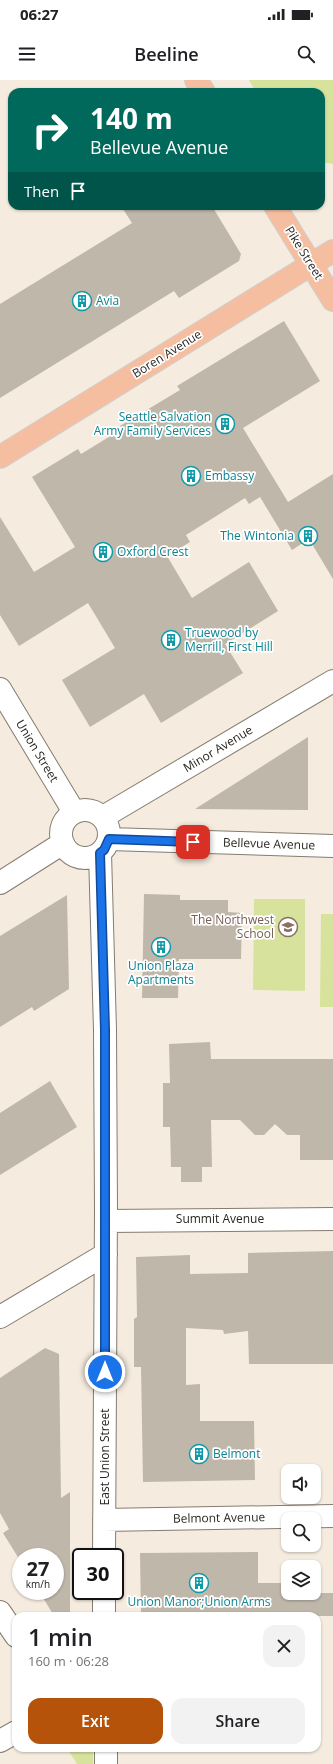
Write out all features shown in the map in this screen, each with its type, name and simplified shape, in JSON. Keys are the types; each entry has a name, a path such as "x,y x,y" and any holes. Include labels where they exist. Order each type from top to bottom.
{"main road":[{"name":"Pike Street","path":"277,210 333,300"},
{"name":"Boren Avenue","path":"0,457 333,251"}],"street":[{"name":"Minor Avenue","path":"103,817 333,680"},
{"name":"Union Street","path":"0,689 74,812"},
{"path":"92,810 103,817 108,826 104,846 91,858 77,857 69,853 60,835 64,821 74,812 92,810"},
{"path":"0,883 63,843"},
{"name":"Bellevue Avenue","path":"104,846 333,846"},
{"name":"East Union Street","path":"104,846 106,1220 104,1548"},
{"name":"Summit Avenue","path":"106,1220 333,1219"},
{"path":"0,1317 106,1254"},
{"name":"Belmont Avenue","path":"104,1520 333,1516"},
{"path":"104,1600 104,1612"},
{"path":"0,1612 12,1630"},
{"path":"0,1741 12,1734"},
{"path":"106,1752 106,1764"}],"green space":[{"path":"249,80 333,80 333,164 325,163 325,88 254,88"},
{"path":"254,899 305,899 305,991 253,990"},
{"path":"321,914 333,914 333,1007 320,1007"},
{"path":"70,1752 93,1752 93,1764 77,1764"}],"building":[{"name":"Avia","path":"124,210 214,210 241,254 239,261 179,298 174,291 0,398 0,304 132,223"},
{"path":"284,321 320,381 243,428 288,502 333,474 333,579 309,539 292,550 260,497 249,504 245,498 186,535 190,542 167,556 192,598 249,562 278,611 225,644 243,673 161,723 144,694 90,727 62,680 115,648 88,603 19,646 0,615 0,517 34,572 75,547 32,477 78,449 81,454 122,429 120,426 180,390 177,386"},
{"path":"308,737 308,810 195,809"},
{"path":"144,894 180,895 180,900 228,900 228,912 242,913 241,959 179,959 178,998 142,998"},
{"path":"67,895 69,989 34,1011 32,1007 0,1027 0,936"},
{"path":"210,1042 211,1059 333,1059 333,1160 300,1160 300,1135 287,1135 275,1124 264,1135 255,1135 240,1120 211,1120 212,1167 202,1167 202,1182 181,1182 181,1167 171,1167 170,1127 163,1127 163,1083 170,1083 169,1044"},
{"path":"50,1081 77,1127 0,1175 0,1113"},
{"path":"333,1251 333,1364 249,1364 248,1331 224,1334 223,1330 186,1328 186,1385 200,1384 200,1421 254,1421 255,1480 143,1482 141,1367 134,1367 134,1319 137,1317 136,1257 190,1255 190,1274 248,1273 248,1253"},
{"path":"45,1348 59,1354 61,1498 70,1492 70,1612 52,1612 44,1600 64,1600 64,1548 12,1548 3,1533 9,1529 0,1513 0,1378"},
{"name":"Union Manor;Union Arms","path":"258,1552 258,1583 281,1583 281,1600 321,1600 321,1593 333,1593 333,1616 321,1616 321,1612 141,1612 140,1553"}],"place":[{"name":"Avia","path":"82,301"},
{"name":"Seattle Salvation Army Family Services","path":"225,424"},
{"name":"Embassy","path":"191,476"},
{"name":"The Wintonia","path":"308,536"},
{"name":"Oxford Crest","path":"103,552"},
{"name":"Truewood by Merrill, First Hill","path":"171,640"},
{"name":"The Northwest School","path":"288,927"},
{"name":"Union Plaza Apartments","path":"161,947"},
{"name":"Belmont","path":"199,1454"},
{"name":"Union Manor;Union Arms","path":"199,1583"}],"route":[{"path":"105,1372 105,1030 100,853 107,846 109,839 193,842"}]}
